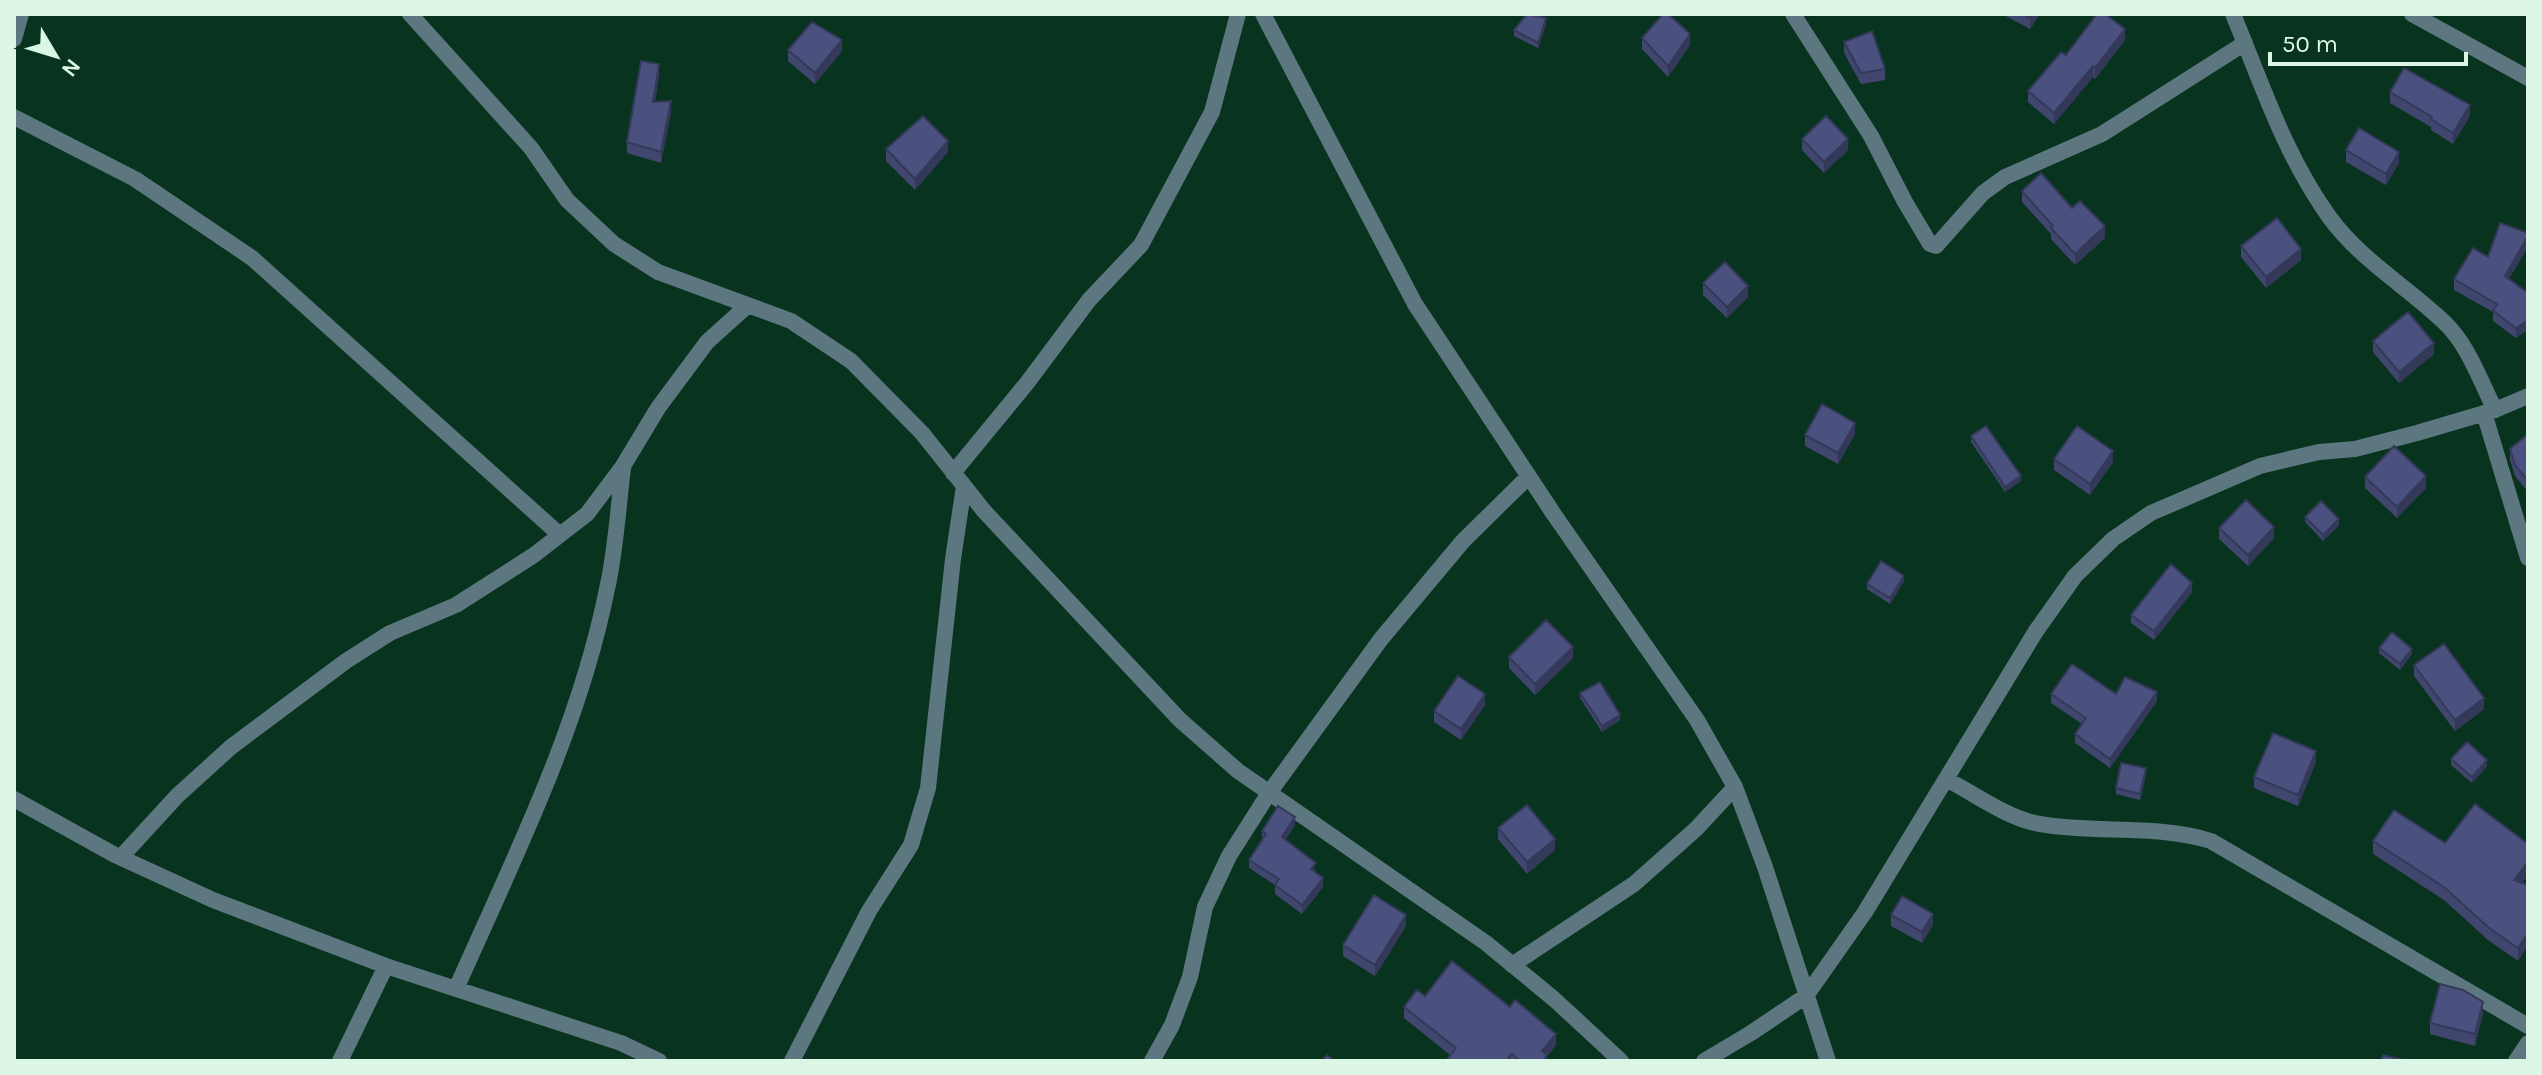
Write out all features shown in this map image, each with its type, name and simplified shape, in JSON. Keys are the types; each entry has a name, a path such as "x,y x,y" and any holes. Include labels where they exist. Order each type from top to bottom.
{"street":[{"path":"14,39 21,14"},
{"path":"410,14 531,148 567,200 614,244 658,272 791,321 851,361 922,433 959,480 1180,720 1238,771 1486,943 1621,1061"},
{"path":"792,1061 869,911 911,845 928,788 959,480 1089,300 1141,245 1212,112 1238,14"},
{"path":"1263,14 1415,304 1697,720 1735,787 1765,867 1828,1061"},
{"path":"1793,14 1871,136 1918,225 1930,244 1936,246 1983,193 2005,177 2102,134 2245,43"},
{"path":"2233,14 2279,131 2331,219 2377,267 2445,322 2463,346 2489,412 2528,558"},
{"path":"2412,14 2528,78"},
{"path":"14,117 135,179 252,258 560,535"},
{"path":"121,857 177,796 231,747 346,661 390,633 456,605 587,514 623,466 658,408 707,342 748,305"},
{"path":"1704,1061 1806,996 1865,912 2054,605 2075,576 2113,539 2151,513 2260,466 2319,452 2355,449 2489,412 2528,396"},
{"path":"456,989 545,787 580,689 608,589 623,466"},
{"path":"1152,1061 1172,1025 1190,977 1205,907 1229,856 1269,793 1381,639 1463,541 1529,476"},
{"path":"1946,779 2015,816 2038,824 2128,832 2186,833 2211,841 2528,1026"},
{"path":"1512,965 1634,884 1696,829 1735,787"},
{"path":"14,799 121,857 213,900 386,966 621,1043 659,1061"},
{"path":"340,1061 386,966"}],"building":[{"path":"1527,14 1546,18 1538,43 1514,30"},
{"path":"1663,14 1668,14 1690,34 1668,66 1642,38"},
{"path":"2097,14 2105,14 2125,29 2054,113 2028,91 2061,52 2066,55"},
{"path":"812,22 842,40 815,73 788,50"},
{"path":"1872,31 1885,69 1861,73 1844,42"},
{"path":"641,61 659,64 653,102 671,101 661,152 627,142"},
{"path":"2404,68 2470,105 2453,133 2390,92"},
{"path":"923,116 948,141 915,179 886,149"},
{"path":"1826,116 1848,139 1824,162 1802,139"},
{"path":"2359,128 2399,152 2386,174 2346,150"},
{"path":"2041,173 2072,208 2080,201 2105,226 2075,254 2022,191"},
{"path":"2277,218 2301,249 2266,277 2241,246"},
{"path":"2500,223 2528,233 2505,276 2528,293 2528,320 2516,328 2493,311 2497,304 2454,279 2473,248 2488,257"},
{"path":"1725,262 1748,286 1727,307 1703,283"},
{"path":"2408,312 2434,343 2399,372 2373,341"},
{"path":"1822,404 1855,423 1838,453 1805,435"},
{"path":"1986,426 2021,476 2005,487 1971,436"},
{"path":"2077,426 2113,451 2090,484 2054,459"},
{"path":"2528,434 2528,481 2515,465 2510,449"},
{"path":"2394,446 2426,476 2397,507 2365,477"},
{"path":"2246,500 2274,527 2248,555 2219,528"},
{"path":"2321,501 2339,519 2323,535 2305,517"},
{"path":"1881,561 1904,576 1890,598 1867,584"},
{"path":"2171,564 2192,583 2154,631 2131,615"},
{"path":"1546,620 1573,647 1535,684 1509,657"},
{"path":"2392,632 2412,649 2400,664 2379,648"},
{"path":"2444,644 2484,698 2455,720 2414,665"},
{"path":"2072,664 2116,694 2125,677 2157,692 2110,759 2075,734 2086,718 2051,694"},
{"path":"1458,676 1485,694 1461,729 1434,711"},
{"path":"1600,682 1620,715 1602,726 1580,693"},
{"path":"2273,733 2316,751 2298,795 2254,777"},
{"path":"2467,742 2487,760 2472,777 2451,759"},
{"path":"2121,763 2146,768 2140,794 2116,788"},
{"path":"2475,804 2528,844 2528,862 2514,880 2528,885 2528,933 2518,948 2488,927 2444,887 2373,841 2394,810 2445,843"},
{"path":"1527,805 1555,839 1527,862 1498,828"},
{"path":"1278,806 1295,817 1282,837 1316,863 1311,869 1323,878 1302,905 1275,885 1279,879 1249,860 1266,834 1262,831"},
{"path":"1374,895 1406,915 1375,965 1343,945"},
{"path":"1902,896 1933,914 1922,932 1891,915"},
{"path":"1452,961 1510,1007 1515,1000 1556,1034 1542,1051 1547,1055 1543,1061 1520,1061 1512,1054 1506,1061 1446,1061 1456,1048 1404,1007 1417,990 1425,996"},
{"path":"2440,984 2463,990 2483,1002 2475,1034 2430,1023"},
{"path":"2383,1055 2407,1061 2381,1061"}]}
